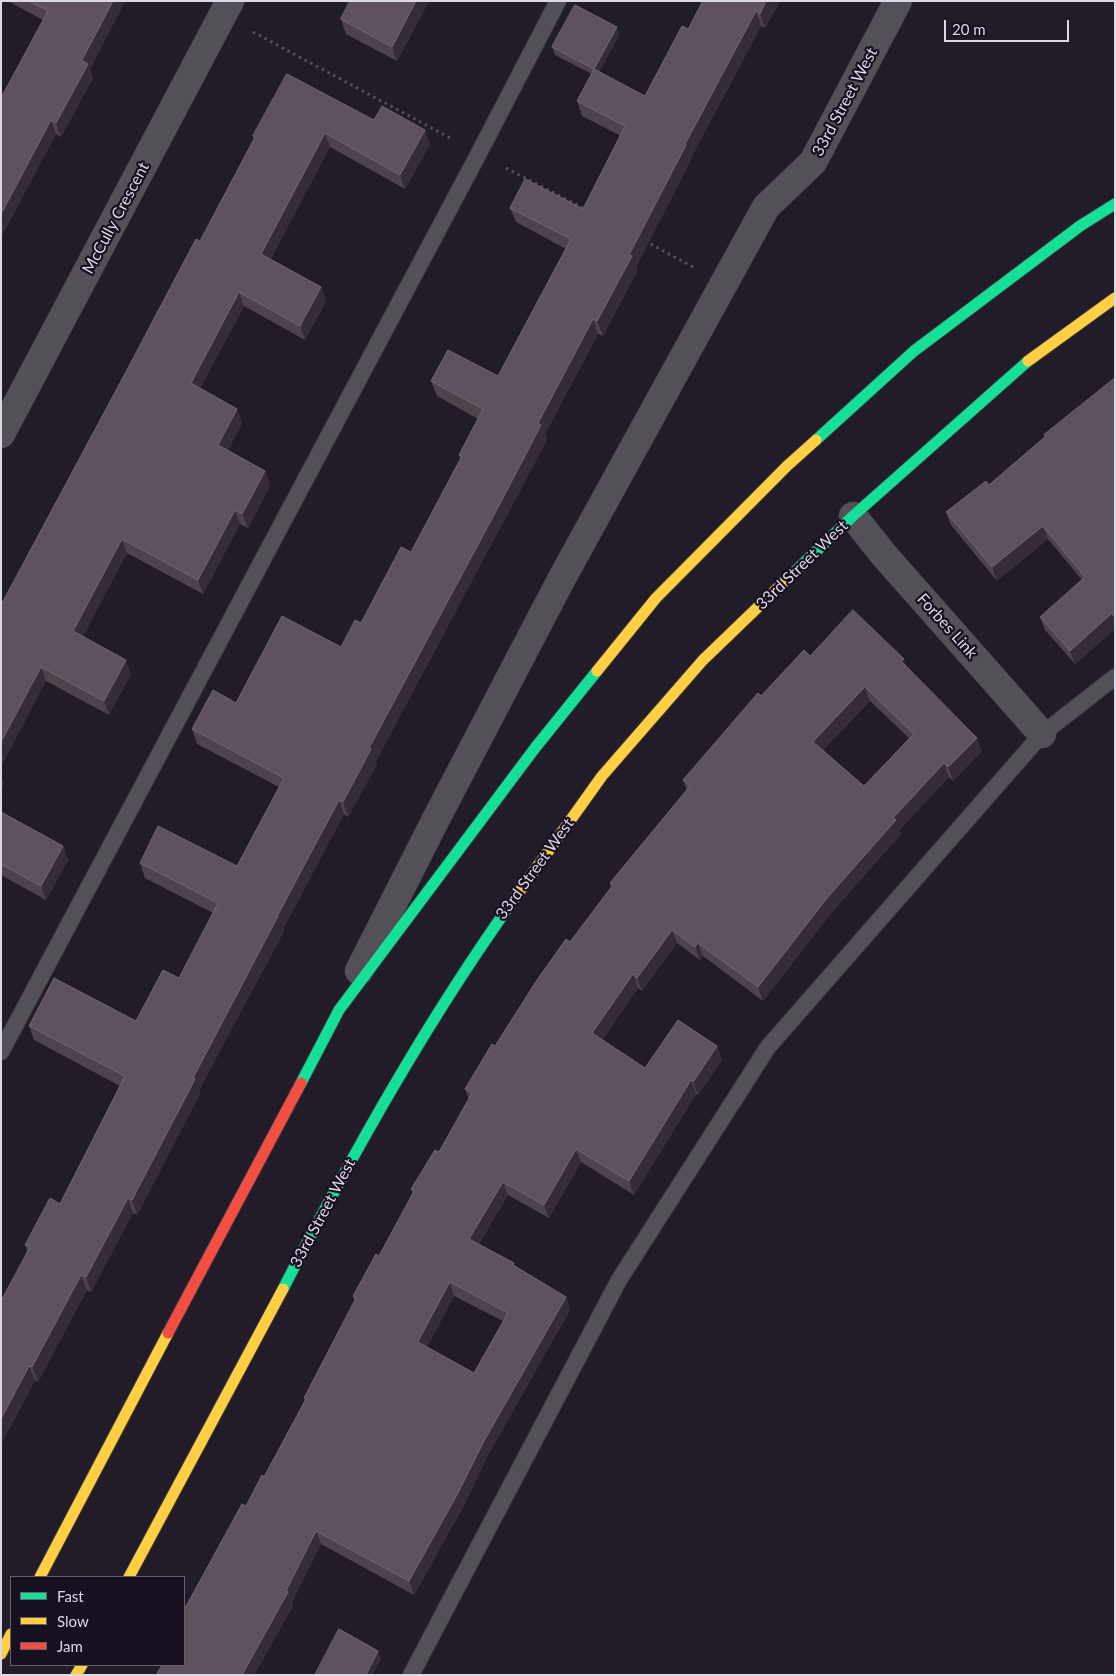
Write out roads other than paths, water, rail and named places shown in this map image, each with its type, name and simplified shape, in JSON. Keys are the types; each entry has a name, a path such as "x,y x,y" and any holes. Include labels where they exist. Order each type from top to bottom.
{"main road":[{"name":"33rd Street West","path":"41,1576 339,1010 536,748 656,598 787,466 914,351 1080,226 1115,204"},
{"name":"33rd Street West","path":"130,1576 330,1198 404,1068 492,930 602,776 703,660 853,516 1030,359 1115,298"},
{"path":"1,1654 10,1636"}],"street":[{"name":"McCully Crescent","path":"1,434 230,1"},
{"name":"33rd Street West","path":"339,1010 562,578 766,207 813,162 898,1"},
{"name":"Forbes Link","path":"853,516 883,554 1042,734"}],"lane":[{"path":"1,1052 558,1"},
{"path":"411,1675 619,1280 768,1047 1042,734 1115,677"}]}
